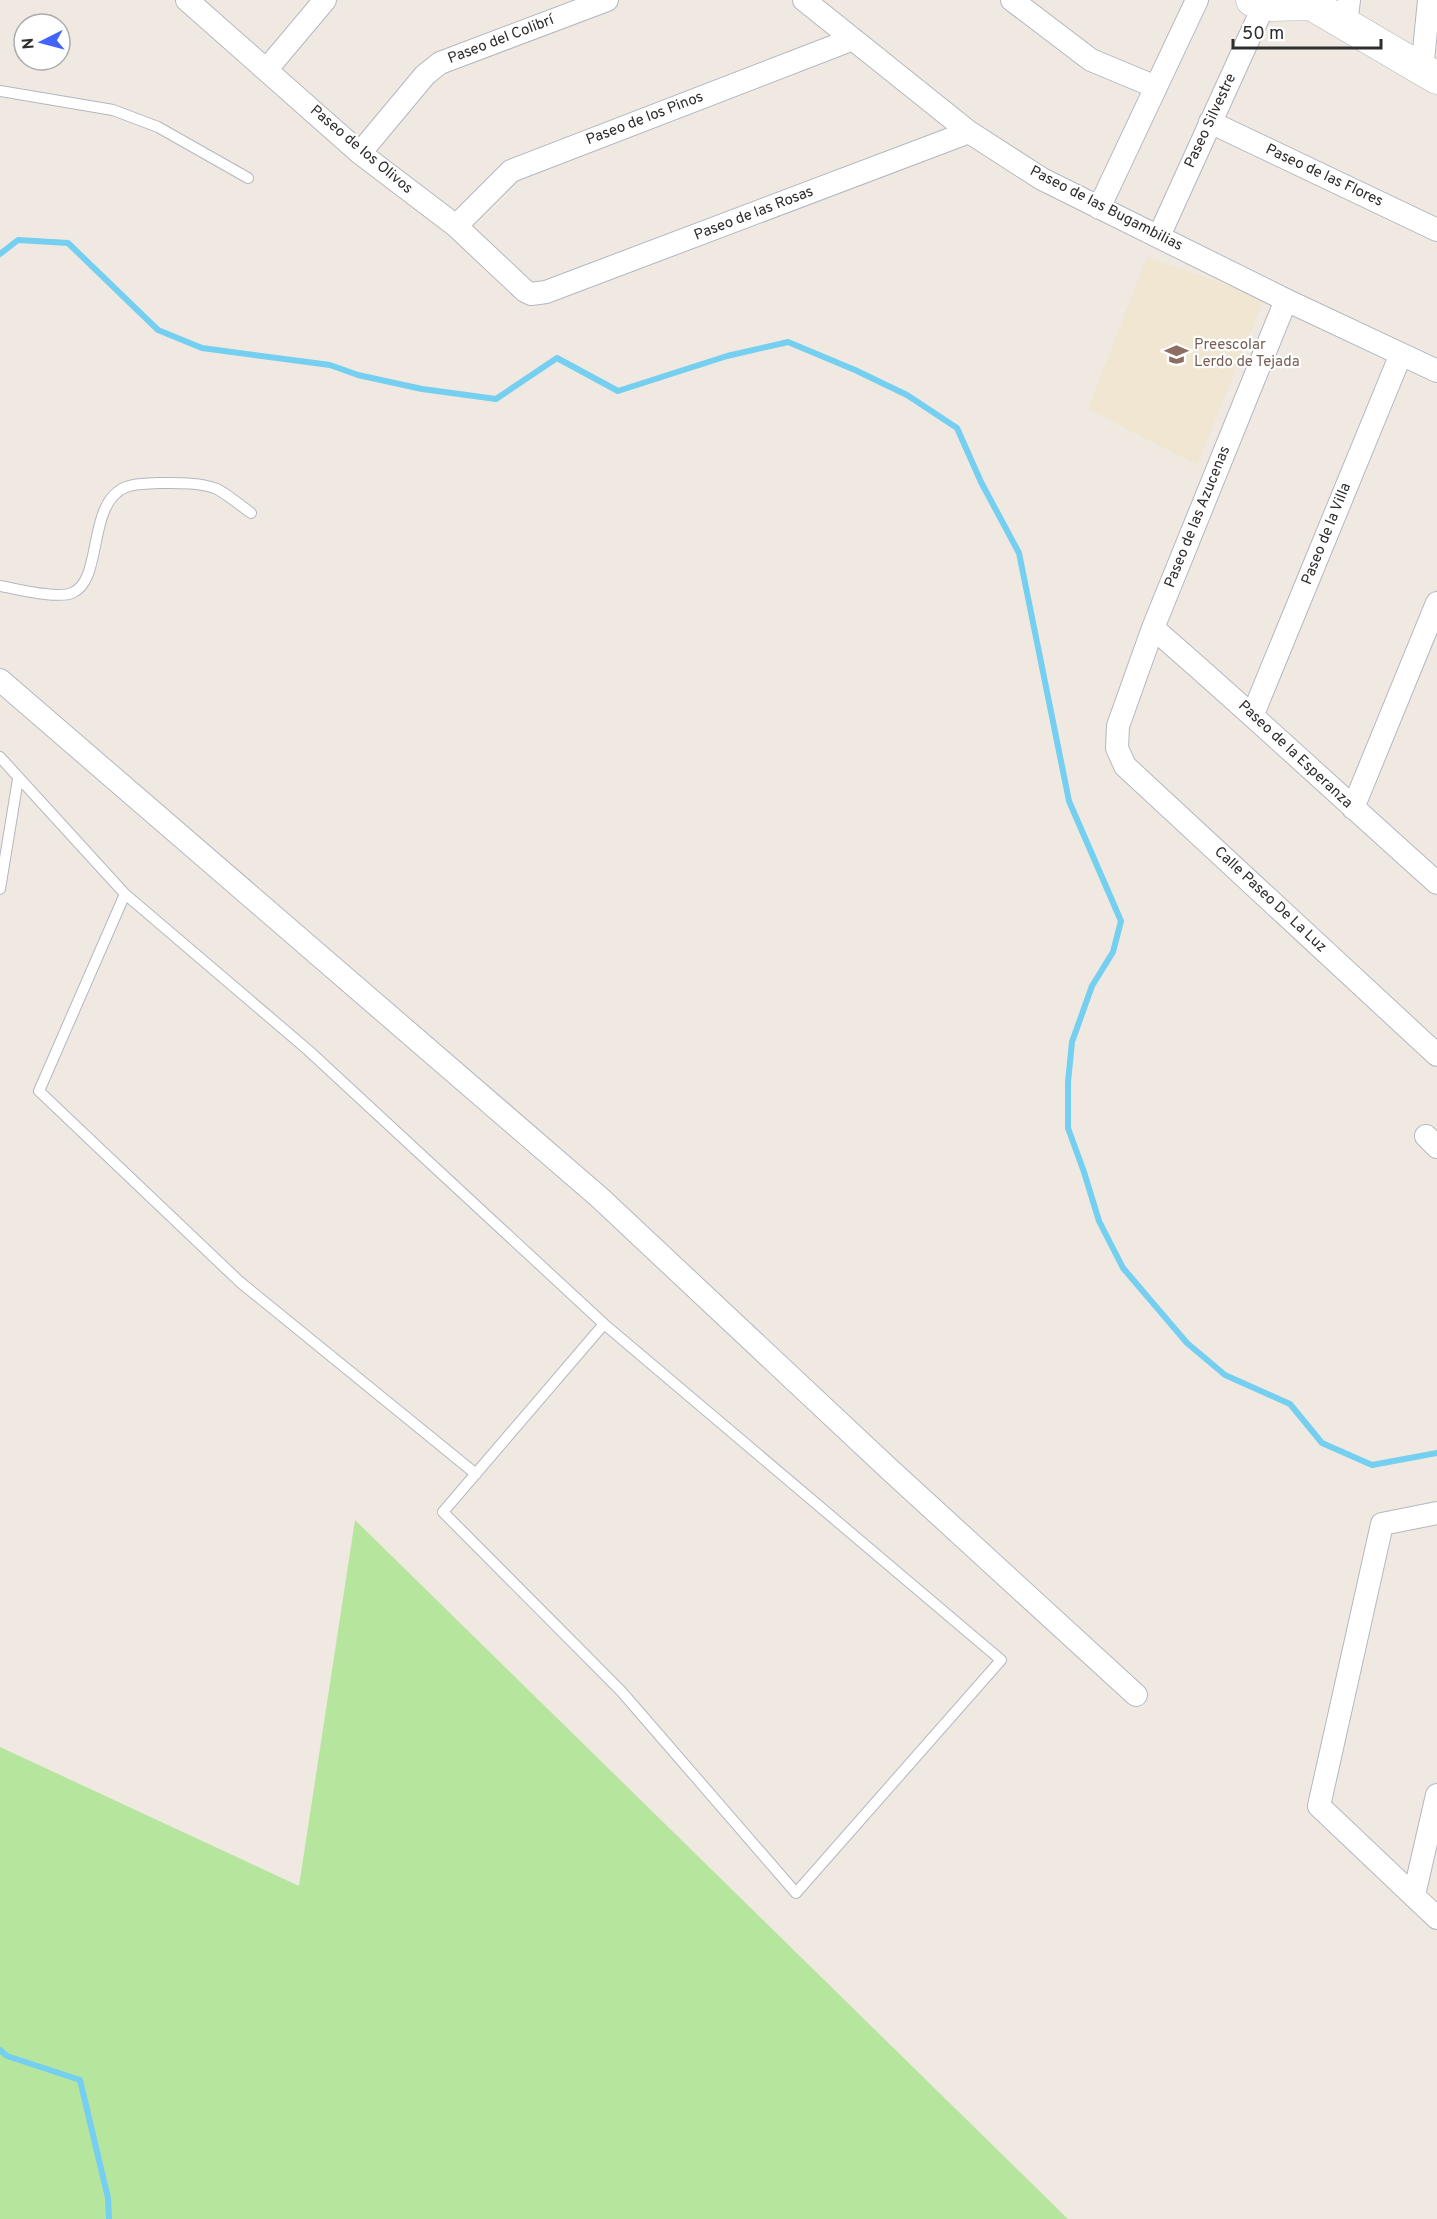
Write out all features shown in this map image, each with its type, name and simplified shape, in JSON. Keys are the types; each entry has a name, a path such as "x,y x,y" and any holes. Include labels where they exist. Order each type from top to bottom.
{"street":[{"name":"Paseo de los Olivos","path":"187,0 360,153 456,226 525,291 538,294"},
{"path":"267,69 326,0"},
{"name":"Paseo del Colibrí","path":"360,153 425,75 440,63 608,0"},
{"name":"Paseo de las Bugambilias","path":"804,0 969,132 1042,179 1286,300 1437,371"},
{"path":"1012,0 1091,60 1156,87"},
{"path":"1099,208 1197,0"},
{"path":"1429,0 1430,75"},
{"path":"1258,3 1310,2 1348,12 1430,75"},
{"name":"Paseo Silvestre","path":"1159,236 1210,122 1258,3"},
{"name":"Paseo de los Pinos","path":"456,226 511,171 853,39"},
{"name":"Paseo de las Flores","path":"1210,122 1437,230"},
{"name":"Paseo de las Rosas","path":"538,294 969,132"},
{"name":"Paseo de las Azucenas","path":"1117,737 1118,726 1153,628 1286,300"},
{"name":"Paseo de la Villa","path":"1252,714 1401,354"},
{"path":"1353,808 1437,603"},
{"name":"Paseo de la Esperanza","path":"1153,628 1252,714 1437,883"},
{"path":"0,680 599,1197 888,1468 1136,1695"},
{"name":"Calle Paseo De La Luz","path":"1117,737 1119,757 1125,766 1437,1055"},
{"path":"1437,1513 1382,1524 1319,1806 1437,1918"},
{"path":"1414,1895 1437,1795"}],"lane":[{"path":"0,91 113,110 158,127 248,178"},
{"path":"0,586 60,595 74,593 82,585 88,573 104,509 113,495 126,487 183,482 216,489 250,513"},
{"path":"0,758 125,894 308,1050 604,1324 1001,1660 796,1893 621,1691 443,1512 604,1324"},
{"path":"0,889 18,779"},
{"path":"125,894 39,1091 240,1282 476,1474"}],"shaded area":[{"name":"Preescolar Lerdo de Tejada","path":"1147,257 1264,298 1197,465 1088,409"}],"green space":[{"path":"355,1520 1068,2219 0,2219 0,1747 299,1886"}],"waterway":[{"path":"0,254 18,240 68,243 158,330 202,348 330,365 358,375 422,389 496,399 557,358 618,391 727,356 788,342 907,395 957,428 981,482 1019,553 1069,801 1121,921 1113,952 1092,986 1072,1042 1068,1082 1068,1128 1099,1221 1123,1268 1187,1343 1225,1375 1290,1404 1322,1443 1372,1465 1437,1453"},
{"path":"0,2050 7,2056 80,2080 108,2198 109,2219"}],"place":[{"name":"Preescolar Lerdo de Tejada","path":"1176,354"}]}
